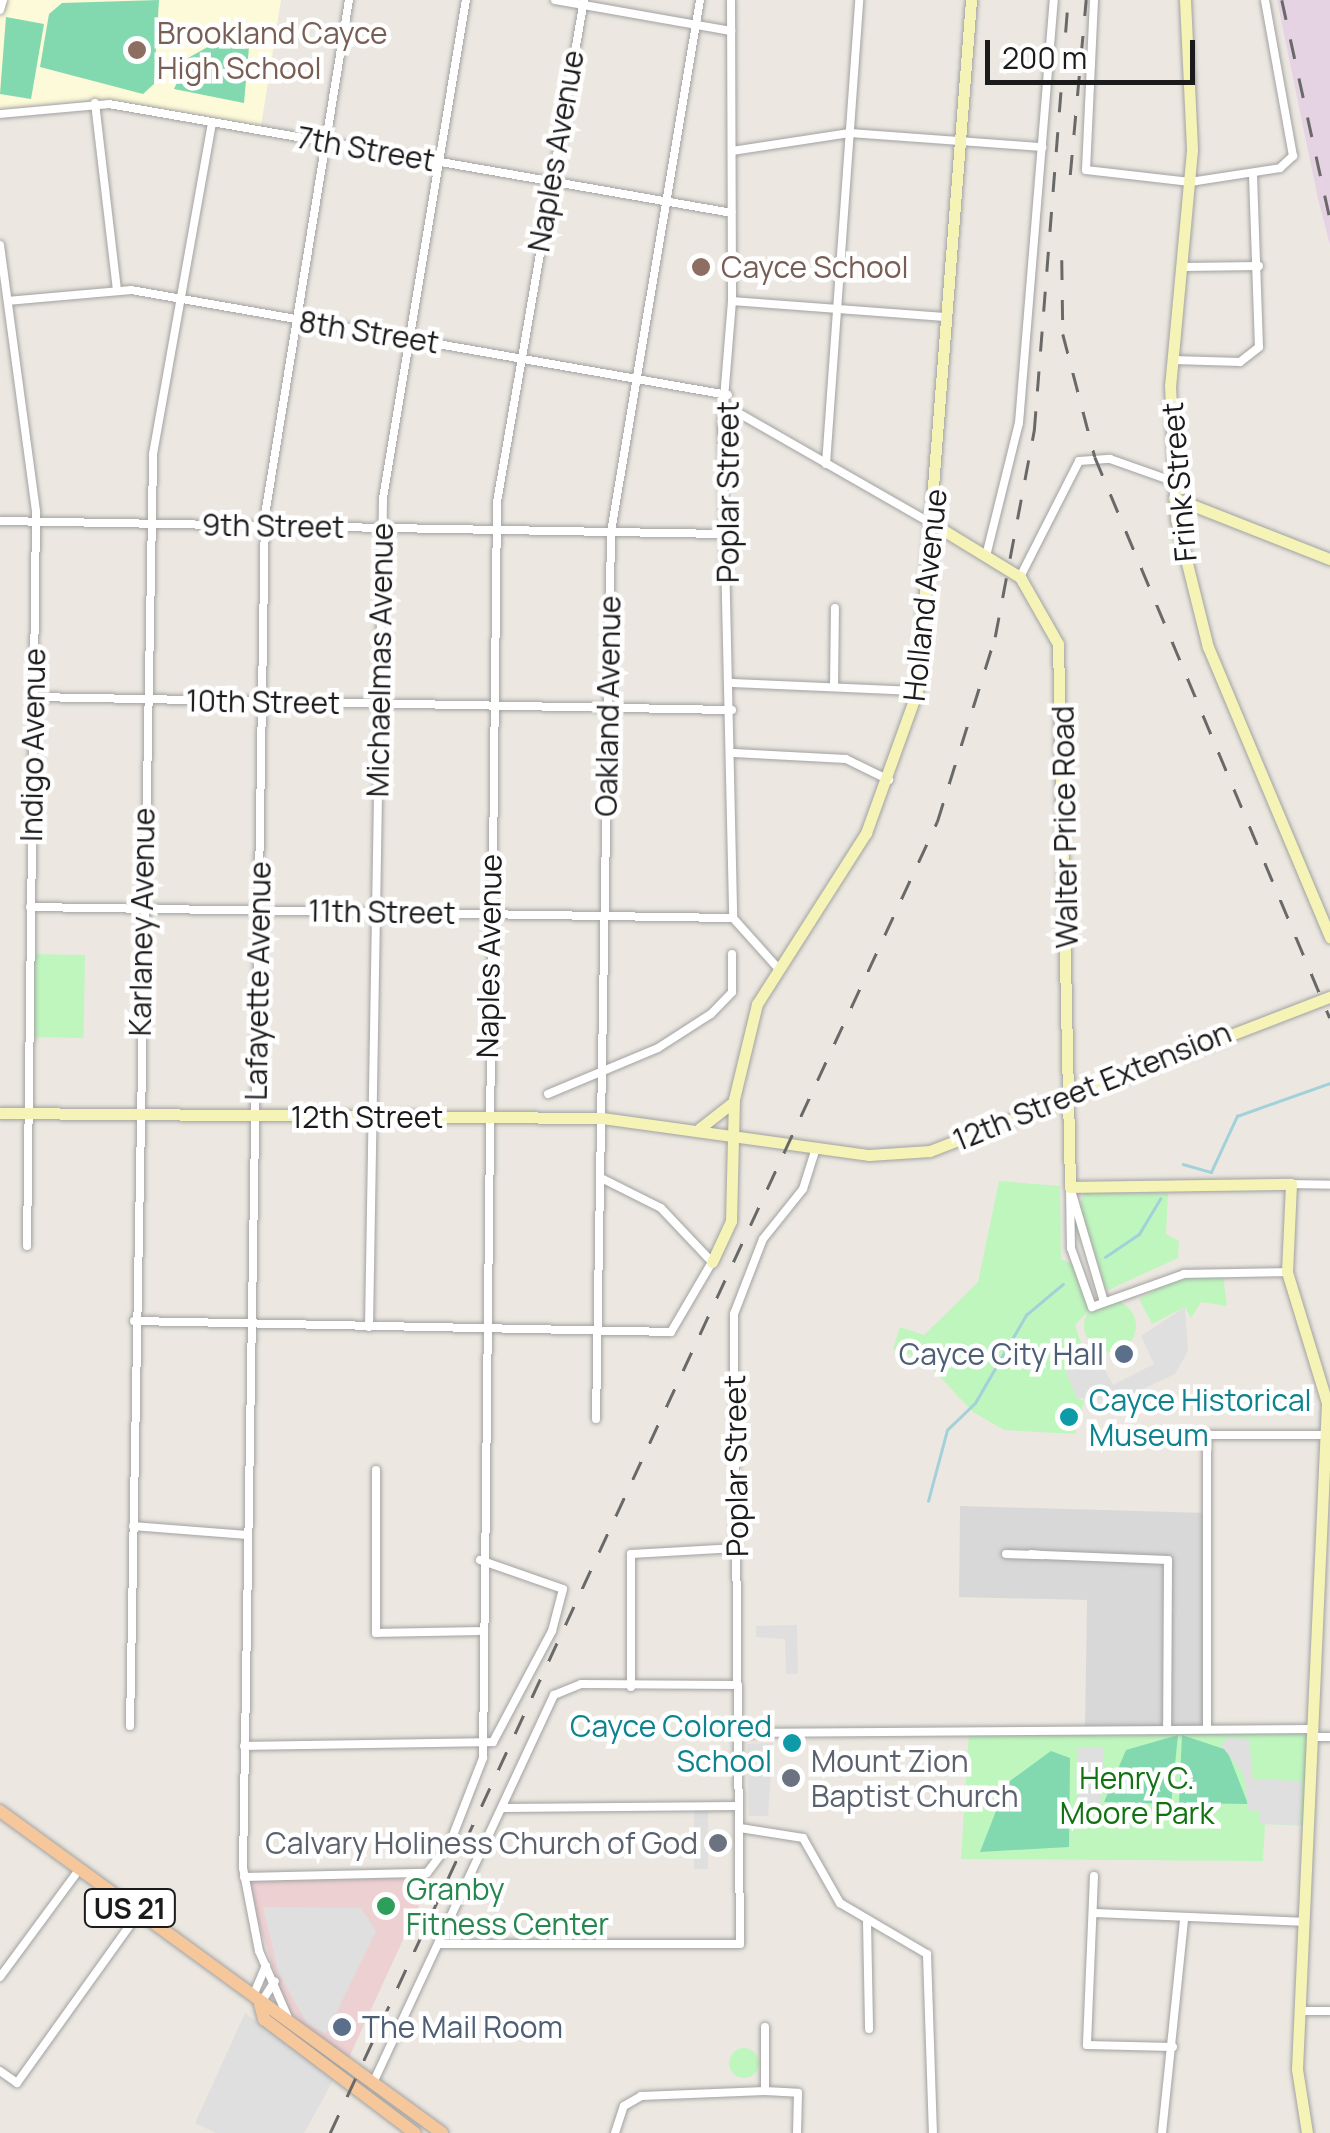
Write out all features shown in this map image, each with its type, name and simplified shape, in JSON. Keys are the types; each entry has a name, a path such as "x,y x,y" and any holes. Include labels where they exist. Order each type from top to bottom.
{"main road":[{"name":"US 21","path":"0,1811 255,2001 442,2133"},
{"name":"US 21","path":"255,2001 264,2019 415,2133"}],"street":[{"path":"0,10 3,0"},
{"name":"Lafayette Avenue","path":"291,2024 266,1966 244,1877 265,526 294,320 349,0"},
{"name":"Michaelmas Avenue","path":"369,1328 383,529 408,339 466,0"},
{"path":"555,0 583,2 731,32"},
{"name":"Oakland Avenue","path":"596,1419 611,532 700,0"},
{"name":"Poplar Street","path":"731,0 732,301 725,534 734,753 733,918"},
{"path":"826,464 860,0"},
{"name":"Holland Avenue","path":"712,1262 731,1221 734,1100 749,1026 776,966 860,844 890,781 917,691 935,525 971,0"},
{"path":"986,556 1016,448 1054,0"},
{"path":"1094,0 1083,164 1126,178 1190,182 1253,172 1290,161 1265,0"},
{"name":"Frink Street","path":"1185,0 1190,182 1173,360 1174,498 1208,647 1330,938"},
{"name":"Naples Avenue","path":"244,1877 398,1878 427,1872 443,1856 484,1742 478,1630 496,530 520,357 583,2"},
{"path":"95,103 118,289"},
{"name":"7th Street","path":"0,114 95,103 732,213"},
{"name":"Karlaney Avenue","path":"130,1726 134,1321 155,438 212,122"},
{"path":"732,151 850,133 1042,147"},
{"path":"1173,360 1252,358 1259,266 1253,172"},
{"name":"Indigo Avenue","path":"0,245 36,521 27,1246"},
{"path":"1183,267 1259,266"},
{"name":"8th Street","path":"8,301 118,289 728,396"},
{"path":"732,301 948,317"},
{"path":"728,407 935,525"},
{"path":"1020,577 1079,461 1110,459 1172,481"},
{"path":"1174,498 1330,560"},
{"name":"9th Street","path":"0,520 725,534"},
{"name":"Walter Price Road","path":"935,525 1020,577 1051,626 1062,672 1070,1187"},
{"path":"834,688 836,608"},
{"path":"731,683 917,691"},
{"name":"10th Street","path":"33,697 732,710"},
{"path":"734,753 846,759 890,781"},
{"name":"11th Street","path":"30,907 733,918"},
{"path":"733,918 776,966"},
{"path":"548,1094 658,1048 728,1000 732,954"},
{"name":"12th Street Extension","path":"732,1134 816,1148 930,1152 1071,1102 1225,1032 1330,997"},
{"path":"697,1129 734,1100"},
{"name":"12th Street","path":"0,1112 255,1118 602,1118 732,1134"},
{"name":"Poplar Street","path":"439,1944 740,1944 736,1306 764,1238 812,1173 816,1148"},
{"path":"134,1321 598,1332 677,1328 712,1262 661,1208 601,1178"},
{"path":"1291,1184 1287,1272 1328,1403 1300,2012 1307,2133"},
{"path":"1070,1187 1330,1184"},
{"path":"1070,1187 1104,1302"},
{"path":"1070,1187 1071,1248 1092,1308 1184,1274 1287,1272"},
{"path":"1207,1729 1207,1435 1325,1434"},
{"path":"376,1470 376,1633 478,1630"},
{"path":"133,1526 247,1535"},
{"path":"631,1686 631,1554 737,1548"},
{"path":"1006,1554 1168,1560 1167,1729"},
{"path":"244,1746 484,1742 502,1734 562,1588 480,1560"},
{"path":"372,2084 560,1690 738,1685"},
{"path":"738,1733 1207,1729 1330,1736"},
{"path":"502,1808 739,1806"},
{"path":"740,1828 803,1838 829,1892 867,1921 927,1954 933,2133"},
{"path":"0,1977 79,1870"},
{"path":"1094,1876 1086,2045 1173,2047"},
{"path":"1093,1912 1184,1920 1304,1922"},
{"path":"0,2071 18,2084 138,1914"},
{"path":"1162,2133 1184,1920"},
{"path":"867,1921 869,2028"},
{"path":"255,2001 266,1966"},
{"path":"255,2001 275,1981"},
{"path":"1300,2012 1330,2011"},
{"path":"765,2091 766,2028"},
{"path":"615,2133 624,2106 641,2096 765,2091 798,2093 797,2133"}],"shaded area":[{"name":"Brookland Cayce High School","path":"0,0 281,0 261,126 102,99 0,110"},
{"path":"1277,0 1330,0 1330,245 1318,199"},
{"path":"1185,1307 1188,1351 1175,1374 1117,1401 1077,1398 1066,1373 1079,1353 1098,1357 1113,1385 1154,1364 1141,1336"},
{"path":"960,1506 1207,1513 1207,1729 1085,1730 1087,1600 959,1597"},
{"path":"797,1625 798,1674 786,1674 785,1639 756,1637 756,1626"},
{"path":"1227,1738 1249,1739 1253,1779 1302,1781 1300,1825 1260,1824 1259,1811 1248,1810 1244,1775 1221,1745"},
{"path":"773,1743 768,1816 749,1816 747,1744"},
{"path":"1077,1747 1104,1747 1100,1814 1079,1814"},
{"path":"694,1807 708,1807 708,1869 694,1869"},
{"path":"244,1877 403,1878 419,1905 346,2064 291,2024"},
{"path":"263,1907 361,1908 376,1931 326,2034 307,2023 279,1974"},
{"path":"245,2013 334,2079 304,2133 216,2133 195,2123"}],"green space":[{"path":"159,0 154,84 143,94 40,67 49,14 62,3"},
{"path":"6,17 44,24 31,99 0,94"},
{"path":"229,35 250,36 244,103 174,89 188,58"},
{"path":"29,954 85,955 84,1038 28,1037"},
{"path":"999,1181 1060,1186 1061,1259 1075,1265 1092,1307 1075,1325 1083,1349 1073,1358 1077,1398 1084,1401 1075,1434 1004,1430 973,1412 924,1360 893,1349 900,1327 924,1335 978,1282"},
{"path":"1084,1193 1168,1193 1166,1234 1179,1241 1178,1258 1106,1291 1080,1206"},
{"path":"1223,1275 1227,1306 1201,1302 1191,1318 1185,1307 1152,1324 1139,1299 1175,1279"},
{"path":"1110,1300 1128,1308 1136,1326 1128,1344 1110,1352 1092,1344 1084,1326 1092,1308"},
{"name":"Henry C. Moore Park","path":"1314,1729 1309,1826 1265,1824 1263,1861 961,1859 969,1731"},
{"path":"1178,1735 1171,1804 1104,1802 1126,1750"},
{"path":"1182,1735 1227,1750 1248,1804 1179,1803"},
{"path":"1051,1751 1070,1758 1069,1847 980,1852 1007,1783"},
{"path":"744,2048 755,2052 759,2063 755,2074 744,2078 733,2074 729,2063 733,2052"}],"waterway":[{"path":"1183,1164 1211,1172 1237,1116 1330,1083"},
{"path":"1105,1257 1139,1234 1160,1199"},
{"path":"928,1501 947,1430 975,1403 1026,1315 1063,1284"}],"railway":[{"path":"330,2133 937,822 995,637 1034,431 1068,0"},
{"path":"1070,175 1086,0"},
{"path":"1282,0 1330,218"},
{"path":"1062,260 1063,334 1095,457 1330,1018"}],"place":[{"name":"Brookland Cayce High School","path":"137,50"},
{"name":"Cayce School","path":"701,267"},
{"name":"Cayce City Hall","path":"1124,1354"},
{"name":"Cayce Historical Museum","path":"1069,1417"},
{"name":"Cayce Colored School","path":"792,1743"},
{"name":"Mount Zion Baptist Church","path":"791,1778"},
{"name":"Calvary Holiness Church of God","path":"718,1843"},
{"name":"Granby Fitness Center","path":"386,1906"},
{"name":"The Mail Room","path":"342,2027"}]}
